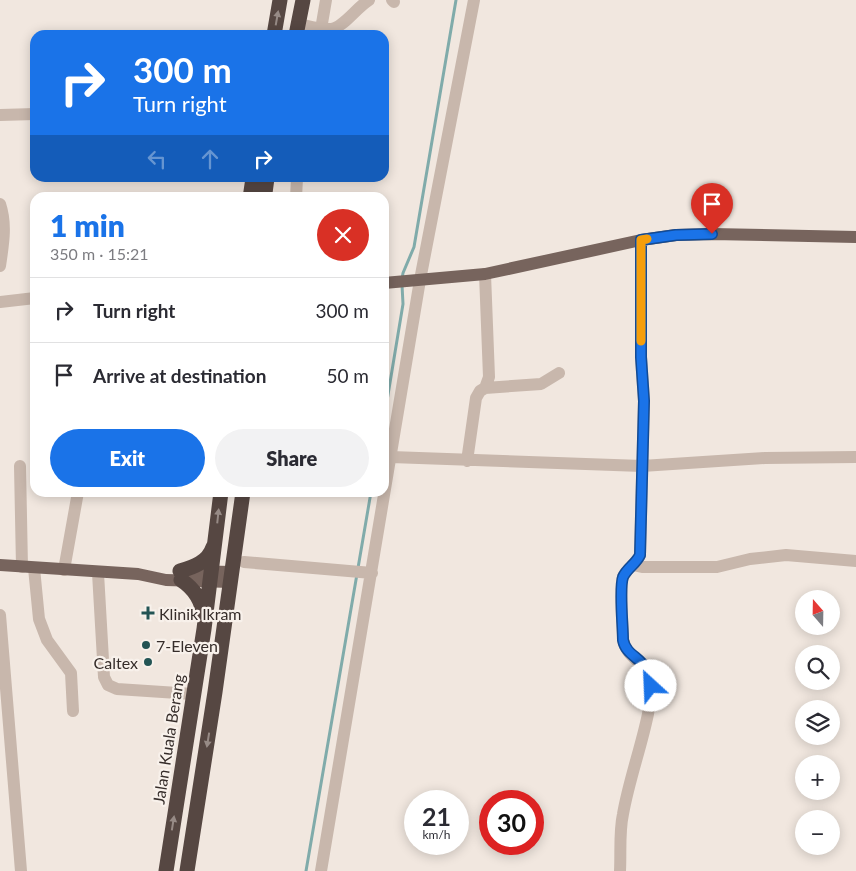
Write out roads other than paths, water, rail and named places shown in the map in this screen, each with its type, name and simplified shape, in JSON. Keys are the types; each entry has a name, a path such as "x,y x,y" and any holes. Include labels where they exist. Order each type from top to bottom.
{"highway":[{"path":"275,30 280,0"},
{"path":"297,29 303,0"},
{"name":"Jalan Kuala Berang","path":"166,871 204,629 220,497"},
{"path":"187,871 216,692 242,497"},
{"path":"216,692 232,641 244,562 250,497"},
{"path":"204,629 204,614 198,597 194,590 180,576 204,561 211,554 215,540"}],"main road":[{"path":"389,282 485,274 641,240 676,235 856,237"},
{"path":"0,565 98,573 231,577"}],"street":[{"path":"321,30 326,0"},
{"path":"327,30 342,24 363,3 369,0"},
{"path":"389,467 418,281 474,0"},
{"path":"0,115 30,114"},
{"path":"0,204 4,218 0,266"},
{"path":"620,871 623,813 644,734 651,694 651,686 646,668 628,652 624,647 623,640 622,583 627,570 640,555 644,401 641,357 641,240"},
{"path":"485,274 489,377 485,388"},
{"path":"0,302 30,299"},
{"path":"467,461 476,398 480,391 485,388 541,384 559,373"},
{"path":"391,457 642,466 765,458 856,457"},
{"path":"20,466 28,567 39,619 47,640 71,673 74,711"},
{"path":"64,570 77,497"},
{"path":"321,871 368,572 383,497"},
{"path":"633,565 642,568 717,567 750,558 786,555 821,556 856,561"},
{"path":"244,562 368,572"},
{"path":"98,573 104,677 108,685 117,689 193,694"},
{"path":"0,616 21,871"}],"waterway":[{"path":"402,279 414,247 456,0"},
{"path":"389,389 403,304 402,285"},
{"path":"358,568 370,497"},
{"path":"306,871 357,574"}],"place":[{"name":"Klinik Ikram","path":"148,613"},
{"name":"7-Eleven","path":"146,645"},
{"name":"Caltex","path":"148,662"}]}
